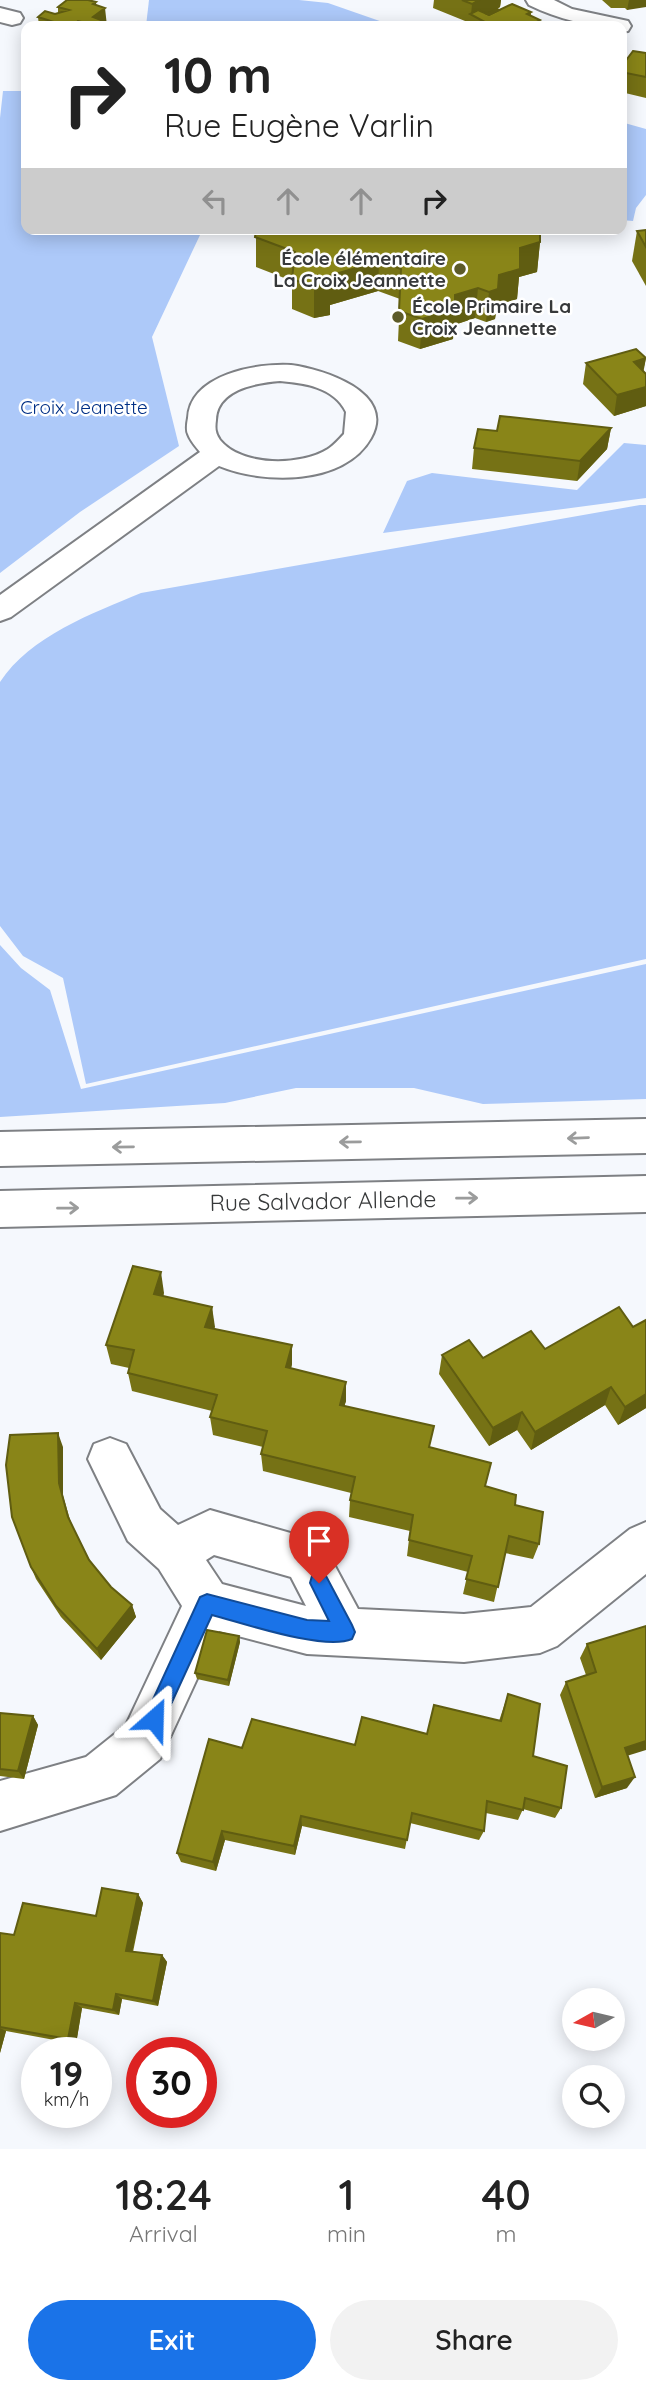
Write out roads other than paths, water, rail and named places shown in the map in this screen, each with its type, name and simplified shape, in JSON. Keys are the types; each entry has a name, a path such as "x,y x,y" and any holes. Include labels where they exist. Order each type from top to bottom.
{"street":[{"path":"537,0 565,14 598,21"},
{"path":"627,26 646,25"},
{"path":"279,373 319,378 337,386 350,396 358,407 362,420 359,434 337,457 319,465 276,471 244,466 219,453 204,437 201,418 203,409 222,389 240,380 279,373"},
{"path":"0,610 219,453"},
{"path":"0,1149 646,1136"},
{"name":"Rue Salvador Allende","path":"0,1209 646,1194"},
{"path":"110,1459 144,1525 175,1553 207,1604 307,1629 464,1638 540,1629 646,1545"},
{"path":"175,1553 210,1532 306,1558 345,1632"},
{"path":"0,1806 99,1778 143,1742 207,1604"}],"place":[{"name":"École élémentaire La Croix Jeannette","path":"460,269"},
{"name":"École Primaire La Croix Jeannette","path":"398,317"}],"park label":[{"name":"Croix Jeanette","path":"84,407"}]}
